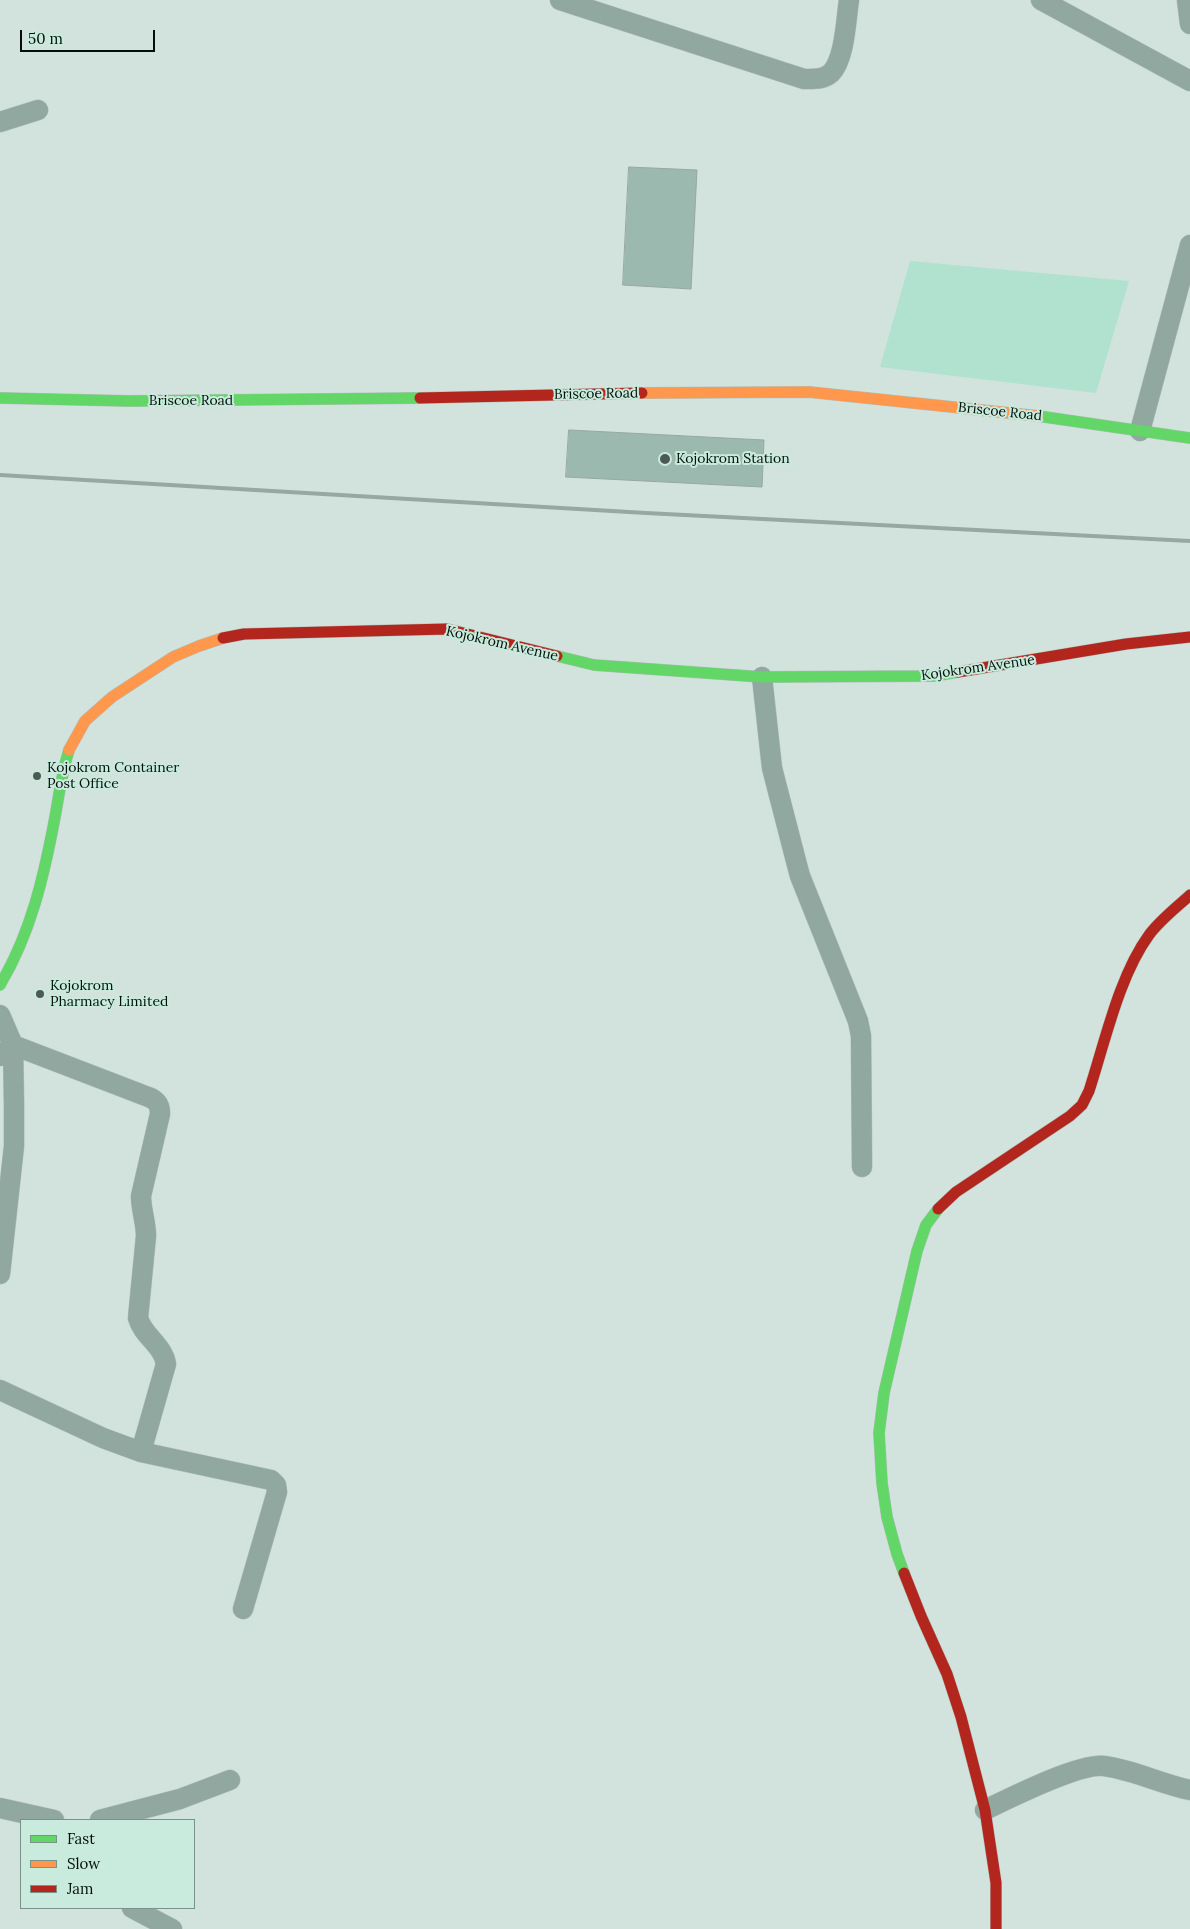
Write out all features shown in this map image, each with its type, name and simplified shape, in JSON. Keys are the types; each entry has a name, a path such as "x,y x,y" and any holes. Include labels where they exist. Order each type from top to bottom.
{"street":[{"path":"560,0 804,79 819,79 830,74 836,64 842,49 849,0"},
{"path":"1042,0 1190,81"},
{"path":"1187,0 1190,24"},
{"path":"0,122 38,110"},
{"path":"1140,431 1183,299 1190,245"},
{"name":"Briscoe Road","path":"0,398 130,401 314,400 678,392 809,392 1036,416 1190,438"},
{"name":"Kojokrom Avenue","path":"0,984 14,964 32,919 42,885 65,759 80,728 102,704 157,666 186,650 218,638 244,634 447,629 594,665 762,677 934,676 1126,644 1190,637"},
{"path":"762,677 772,768 800,876 860,1028 862,1168"},
{"path":"996,1929 996,1883 984,1810 961,1717 947,1674 921,1616 897,1554 887,1517 882,1483 879,1433 884,1393 917,1251 926,1225 940,1206 956,1192 1070,1116 1082,1105 1089,1091 1134,962 1145,941 1156,927 1190,895"},
{"path":"0,1015 6,1051 14,1146 0,1274"},
{"path":"6,1051 151,1098 157,1101 160,1107 141,1196 146,1236 138,1318 142,1328 162,1352 166,1364 141,1452"},
{"path":"0,1390 103,1438 141,1452 264,1477 276,1485 277,1492 243,1609"},
{"path":"984,1810 1033,1788 1090,1766 1119,1769 1176,1788 1190,1790"},
{"path":"104,1819 180,1799 230,1780"},
{"path":"0,1808 50,1819"},
{"path":"0,1808 20,1827"},
{"path":"134,1909 172,1929"}],"green space":[{"path":"910,261 1129,281 1096,393 880,367"}],"building":[{"path":"629,167 697,170 691,289 623,285"},
{"name":"Kojokrom Station","path":"569,430 764,440 762,487 566,477"}],"railway":[{"path":"0,475 646,513 1190,541"}],"traffic: fast":[{"path":"0,398 130,401 420,398"},
{"path":"1038,416 1190,438"},
{"path":"557,656 594,665 762,677 934,676 958,672"},
{"path":"0,985 20,945 35,904 69,750"},
{"path":"904,1573 887,1517 882,1483 879,1433 884,1393 917,1251 926,1225 938,1209"}],"traffic: slow":[{"path":"642,393 809,392 1038,416"},
{"path":"69,750 85,721 112,697 173,657 223,638"}],"traffic: jam":[{"path":"420,398 642,393"},
{"path":"223,638 244,634 447,629 557,656"},
{"path":"958,672 1126,644 1190,637"},
{"path":"938,1209 956,1192 1070,1116 1082,1105 1089,1091 1121,989 1138,951 1158,924 1190,895"},
{"path":"904,1573 947,1674 961,1717 985,1810 996,1883 996,1929"}],"place":[{"name":"Kojokrom Station","path":"665,459"},
{"name":"Kojokrom Container Post Office","path":"37,776"},
{"name":"Kojokrom Pharmacy Limited","path":"40,994"}]}
